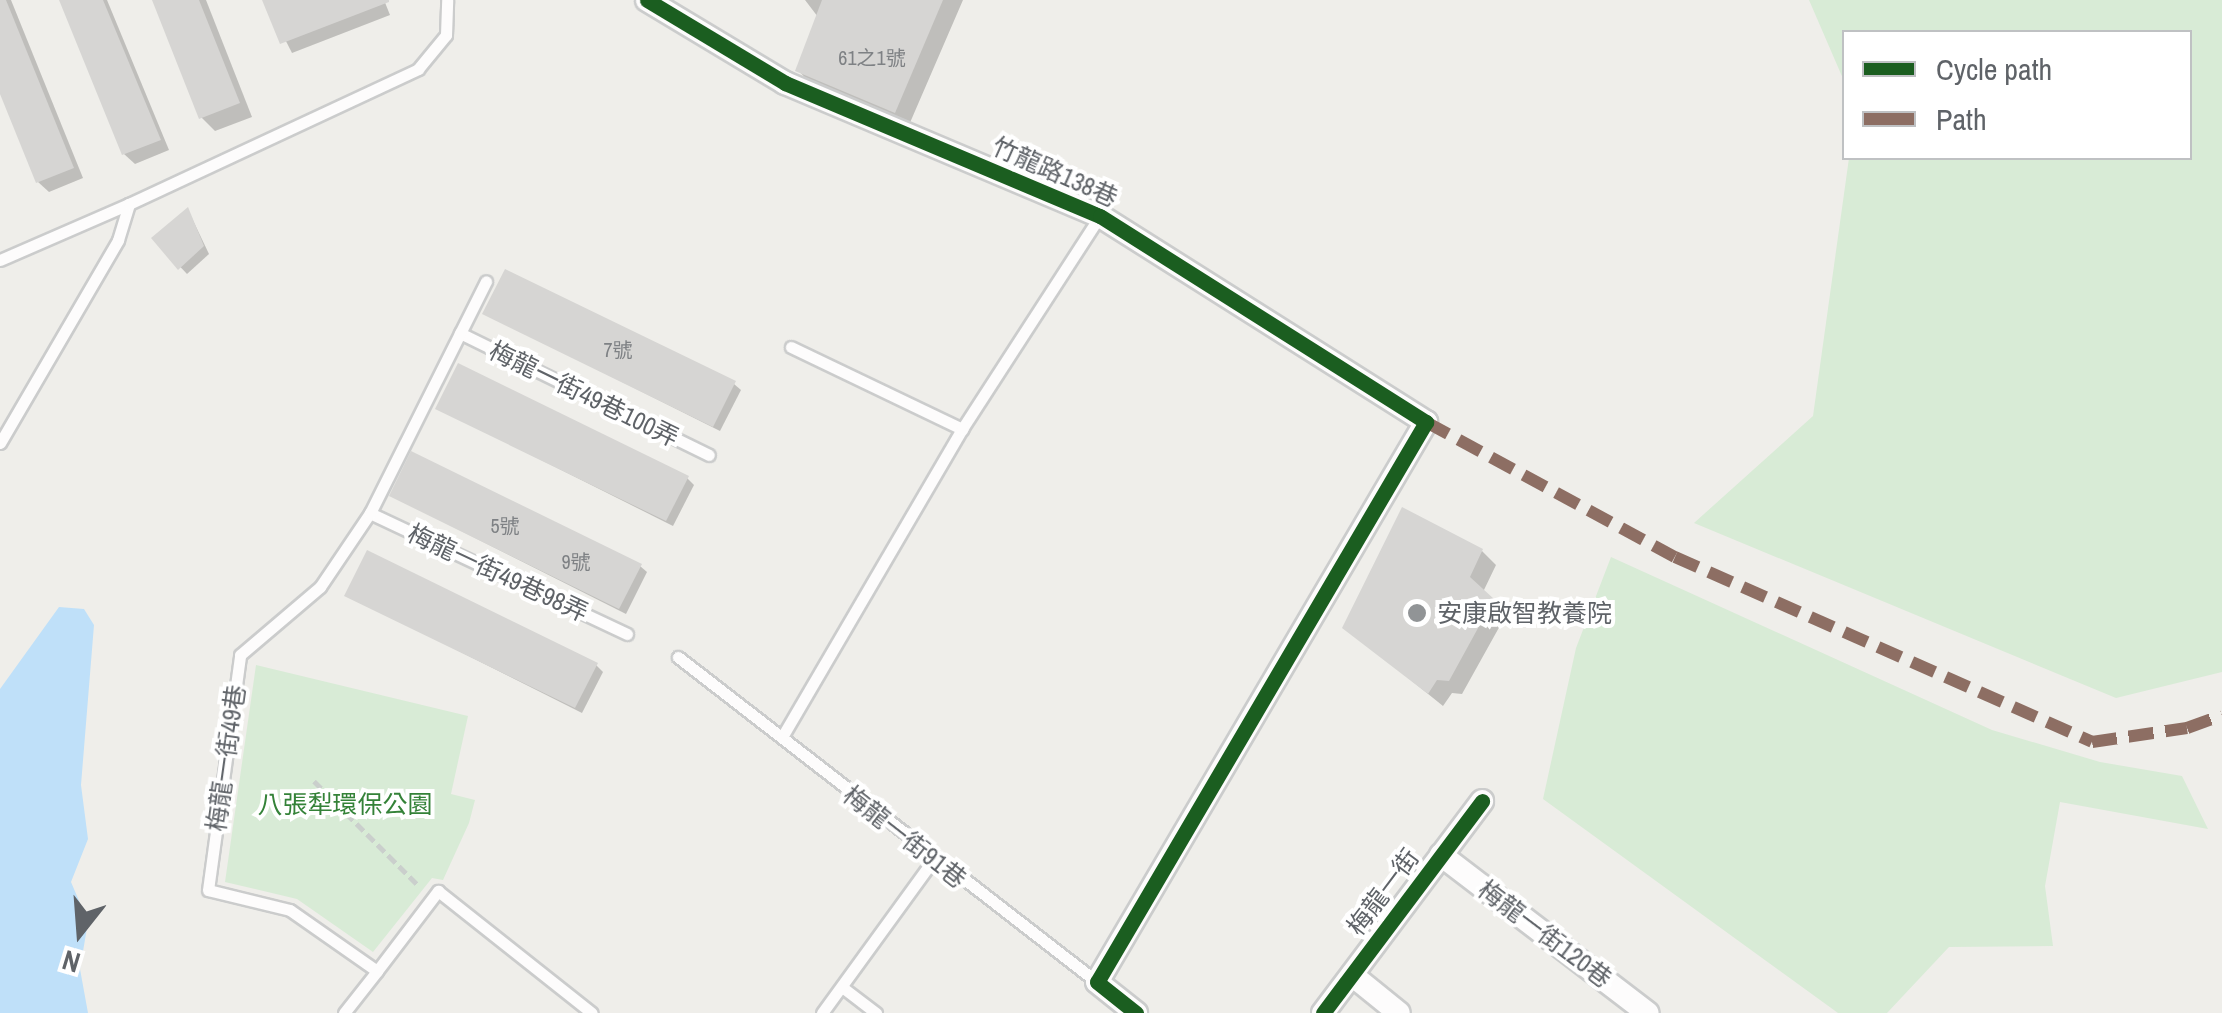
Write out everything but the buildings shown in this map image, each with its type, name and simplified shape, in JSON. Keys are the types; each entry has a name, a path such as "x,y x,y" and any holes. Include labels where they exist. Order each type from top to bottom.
{"street":[{"name":"竹龍路138巷","path":"646,0 785,83 1100,216 1426,422 1096,982"},
{"name":"梅龍一街","path":"1323,1013 1482,801"},
{"name":"梅龍一街120巷","path":"1442,855 1648,1013"},
{"path":"1352,975 1399,1013"},
{"name":"梅龍一街91巷","path":"1096,982 1136,1013"}],"lane":[{"path":"0,260 418,69 446,35 447,0"},
{"path":"0,443 118,240 129,204"},
{"path":"782,738 962,429 1100,216"},
{"name":"梅龍一街49巷","path":"377,970 290,910 208,890 240,655 320,587 370,513 486,281"},
{"name":"梅龍一街49巷100弄","path":"460,333 709,454"},
{"path":"791,347 962,429"},
{"name":"梅龍一街49巷98弄","path":"370,513 627,634"},
{"name":"梅龍一街91巷","path":"678,657 933,860 1096,982"},
{"path":"822,1013 933,860"},
{"path":"344,1013 438,891 592,1013"},
{"path":"842,987 876,1013"}],"path":[{"path":"314,781 432,898"}],"green space":[{"path":"1809,0 2222,0 2222,672 2116,698 1694,523 1813,416 1849,160 2192,160 2192,30 1842,30 1842,76"},
{"path":"1611,557 1992,730 2100,762 2182,776 2208,829 2060,802 2045,886 2053,946 1949,947 1887,1013 1838,1013 1543,799 1576,648"},
{"name":"八張犁環保公園","path":"256,665 468,716 451,794 475,800 469,823 443,880 432,878 373,952 297,899 225,882"}],"water":[{"path":"59,607 84,609 94,625 81,785 88,839 71,882 88,922 80,969 88,1013 0,1013 0,689"}],"marked path":[{"path":"1426,422 1675,557 2092,742 2187,728 2222,715"}],"cycle path":[{"path":"647,0 785,83 1100,216 1426,422 1097,982 1136,1013"},
{"path":"1323,1013 1482,801"}],"place":[{"name":"安康啟智教養院","path":"1417,613"}]}
